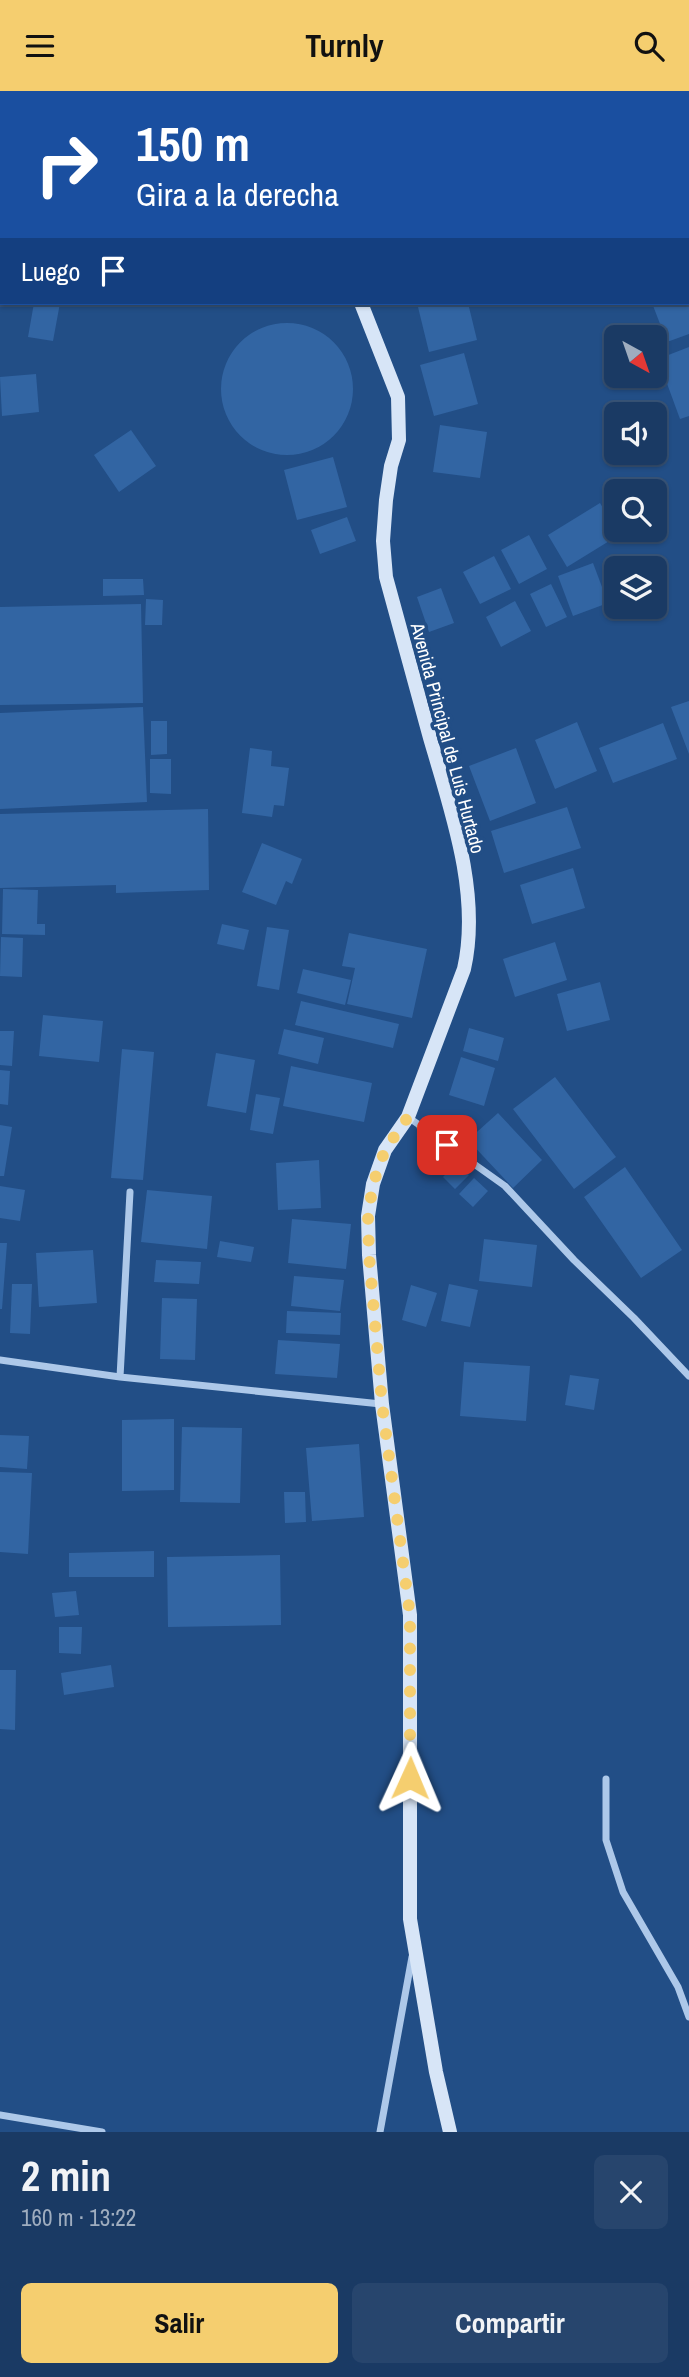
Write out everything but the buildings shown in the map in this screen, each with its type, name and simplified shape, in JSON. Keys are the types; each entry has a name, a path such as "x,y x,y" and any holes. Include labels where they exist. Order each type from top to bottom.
{"street":[{"name":"Avenida Principal de Luis Hurtado","path":"362,305 398,397 399,440 391,466 383,541 386,577 456,827 467,889 470,945 464,969 408,1117 385,1150 373,1184 368,1216 382,1404 410,1615 410,1894 414,1946 436,2073 450,2132"},
{"path":"408,1117 505,1186 689,1376"},
{"path":"120,1377 130,1192"},
{"path":"0,1360 120,1377 382,1404"},
{"path":"606,1779 606,1840 623,1892 678,1987 689,2017"},
{"path":"380,2132 414,1946"},
{"path":"0,2115 102,2132"}],"route":[{"path":"410,1778 410,1615 382,1404 368,1216 373,1184 385,1150 408,1117 447,1145"}]}
